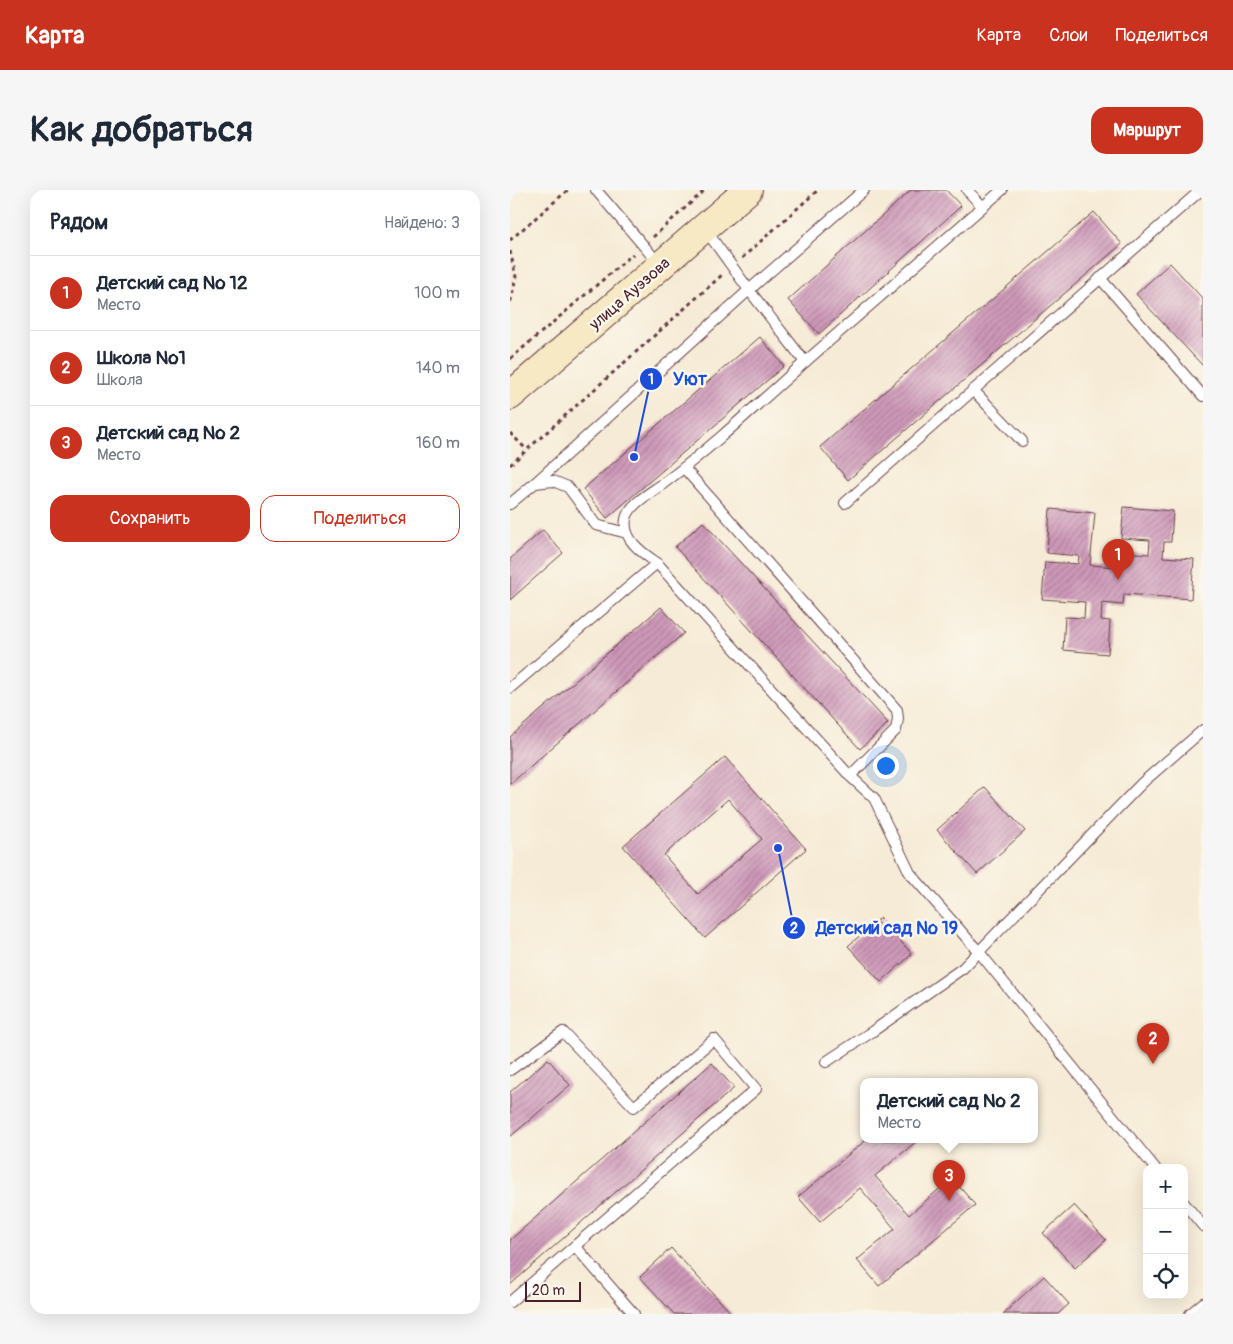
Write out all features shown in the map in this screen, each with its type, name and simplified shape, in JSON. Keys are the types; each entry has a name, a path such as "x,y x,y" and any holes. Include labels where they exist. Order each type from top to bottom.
{"street":[{"name":"улица Ауэзова","path":"510,396 748,190"}],"lane":[{"path":"596,190 660,266"},
{"path":"510,504 749,290 864,190"},
{"path":"967,190 982,206"},
{"path":"1002,190 684,468 632,508 626,520 627,533 634,546 657,563 850,776 874,798 910,873 980,952 1152,1164"},
{"path":"845,503 1200,190"},
{"path":"704,228 805,362"},
{"path":"1100,278 1203,396"},
{"path":"973,390 1022,441"},
{"path":"684,468 897,710 896,730 850,776"},
{"path":"535,483 553,481 568,487 596,525 627,533"},
{"path":"510,688 657,563"},
{"path":"826,1062 873,1032 956,973 980,952 1056,870 1142,783 1203,730"},
{"path":"510,1070 563,1032 634,1107 714,1039 756,1089 510,1302"},
{"path":"1188,1208 1203,1226"},
{"path":"575,1246 634,1314"},
{"path":"1190,1314 1203,1303"}],"path":[{"path":"510,240 568,190"},
{"path":"510,359 643,246 705,190"},
{"path":"510,465 818,190"},
{"path":"510,251 516,277 510,304"},
{"path":"510,432 527,450"}],"building":[{"path":"911,190 946,190 961,206 819,334 788,300"},
{"path":"1094,212 1122,244 848,480 820,447"},
{"path":"1170,263 1203,299 1203,366 1136,294"},
{"path":"760,337 784,366 607,518 583,489"},
{"path":"1124,507 1173,511 1171,542 1164,542 1163,557 1194,559 1191,599 1124,594 1123,605 1102,603 1101,620 1110,621 1108,654 1063,650 1065,617 1084,618 1085,602 1042,599 1045,562 1078,564 1079,556 1047,553 1050,509 1095,513 1090,565 1118,567 1120,552 1149,554 1150,540 1121,538"},
{"path":"703,522 888,723 860,749 675,547"},
{"path":"543,530 563,553 510,600 510,559"},
{"path":"661,607 684,633 510,784 510,737"},
{"path":"725,757 806,849 705,938 623,846","holes":["728,799 762,839 698,894 664,855"]},
{"path":"985,787 1025,831 977,874 937,830"},
{"path":"880,918 912,954 881,982 848,946"},
{"path":"548,1059 570,1085 510,1137 510,1092"},
{"path":"712,1063 734,1088 510,1285 510,1240"},
{"path":"862,1143 914,1143 875,1176 909,1215 952,1178 975,1205 879,1286 857,1260 895,1229 860,1188 820,1222 798,1197"},
{"path":"1074,1205 1106,1240 1075,1268 1043,1233"},
{"path":"671,1248 732,1314 674,1314 640,1277"},
{"path":"1044,1276 1069,1304 1058,1314 1003,1314"}],"place":[{"name":"Уют","path":"634,457"},
{"name":"Детский сад № 12","path":"1118,580"},
{"name":"Детский сад № 19","path":"778,848"},
{"name":"Школа №1","path":"1153,1064"},
{"name":"Детский сад № 2","path":"949,1201"}]}
